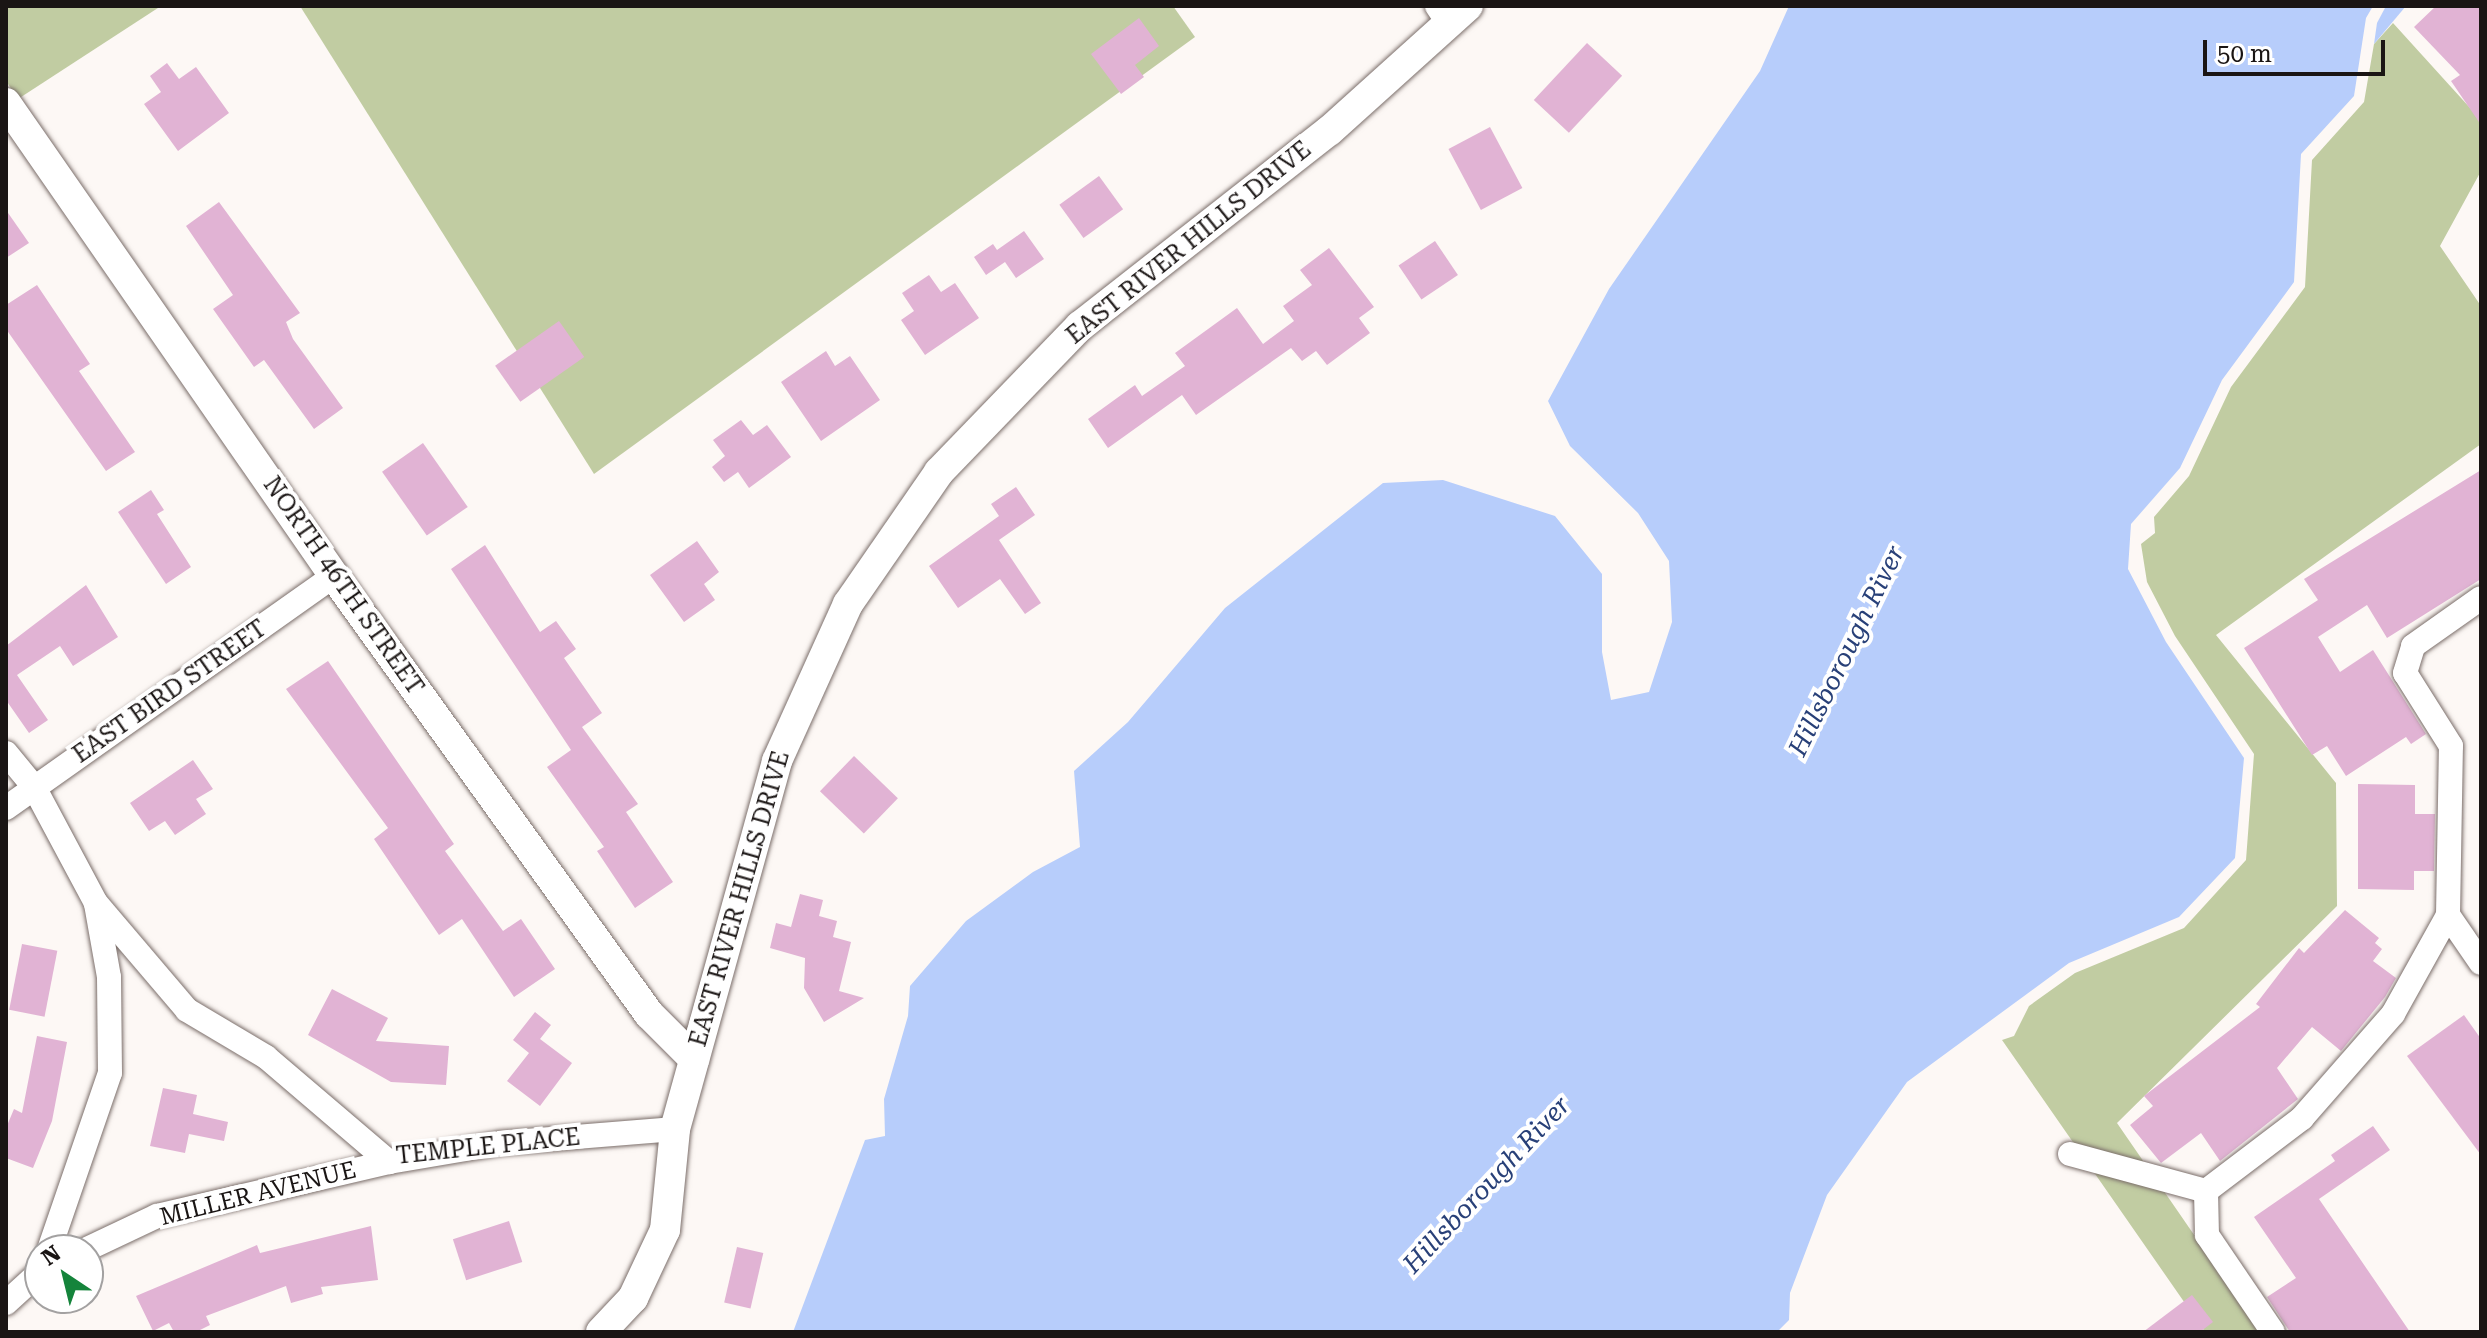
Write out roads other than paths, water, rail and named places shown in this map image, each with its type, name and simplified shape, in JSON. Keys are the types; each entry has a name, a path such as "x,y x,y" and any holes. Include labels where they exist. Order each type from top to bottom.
{"street":[{"name":"EAST RIVER HILLS DRIVE","path":"601,1332 633,1298 665,1230 675,1129 777,761 848,604 939,472 1080,326 1329,131 1451,12"},
{"name":"NORTH 46TH STREET","path":"6,103 334,576 649,1014 694,1059"},
{"name":"EAST BIRD STREET","path":"6,808 334,576"},
{"path":"2206,1191 2302,1118 2393,1014 2448,915 2451,746 2405,673 2413,646 2481,598"},
{"name":"TEMPLE PLACE","path":"6,753 34,787 96,903 187,1010 266,1057 389,1162 501,1143 675,1129"},
{"path":"55,1234 110,1073 109,977 96,903"},
{"path":"2448,915 2481,963"},
{"path":"2070,1154 2206,1191"},
{"name":"MILLER AVENUE","path":"104,1241 157,1216 389,1162"},
{"path":"2206,1191 2207,1235 2273,1332"},
{"path":"6,1303 24,1287"}],"water":[{"name":"Hillsborough River","path":"1789,6 2373,6 2366,18 2354,96 2301,154 2294,282 2222,380 2180,468 2131,524 2128,569 2166,642 2244,758 2235,858 2179,917 2069,963 1907,1082 1827,1195 1790,1293 1789,1320 1777,1332 793,1332 865,1140 885,1136 884,1099 908,1016 910,986 966,921 1033,872 1080,847 1074,771 1128,722 1225,608 1383,483 1443,480 1555,516 1602,574 1602,652 1611,700 1649,692 1672,622 1669,561 1638,513 1570,446 1548,401 1609,289 1760,71"},
{"path":"2386,6 2406,6 2374,44 2377,23"}]}
